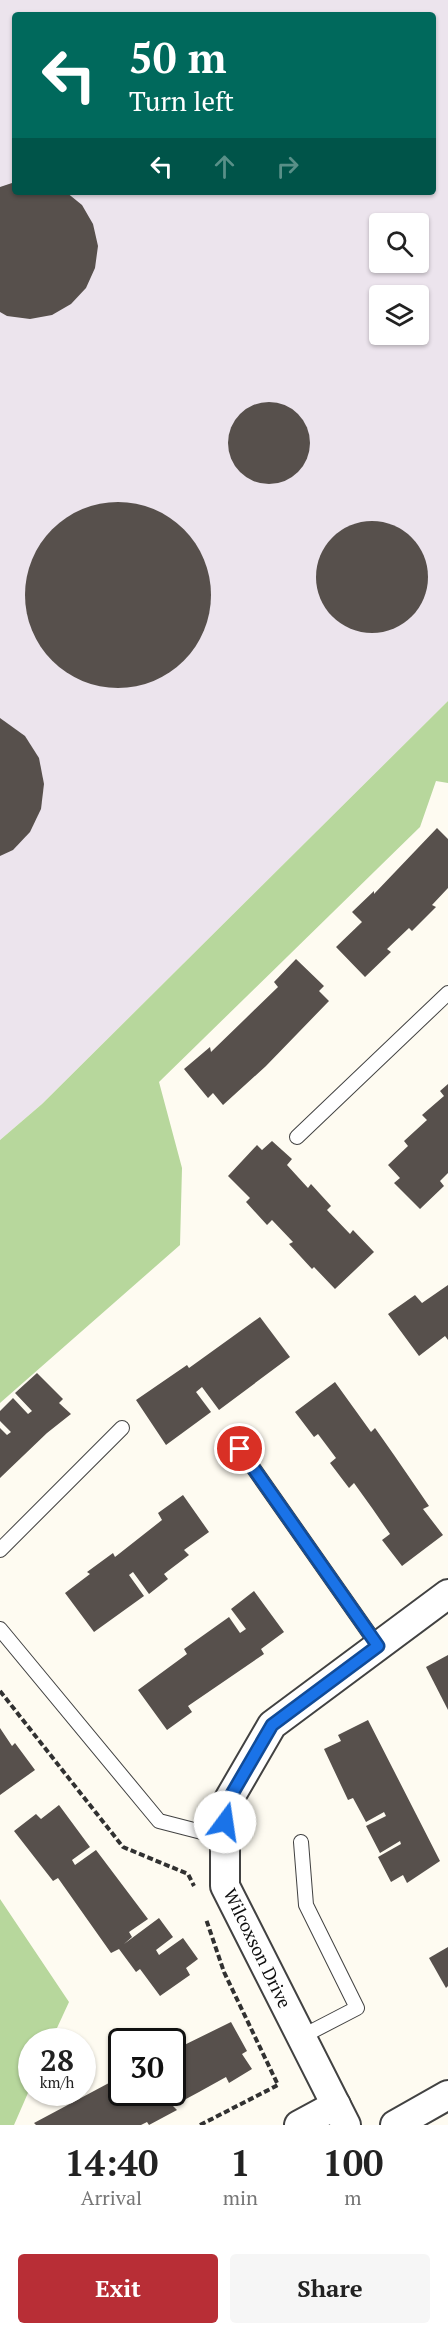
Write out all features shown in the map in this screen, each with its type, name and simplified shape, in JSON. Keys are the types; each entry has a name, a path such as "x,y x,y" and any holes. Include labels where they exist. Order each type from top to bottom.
{"street":[{"name":"Wilcoxson Drive","path":"299,2125 341,2115 225,1886 225,1806 272,1725 448,1594"},
{"path":"395,2125 448,2095"}],"lane":[{"path":"297,1137 448,993"},
{"path":"0,1550 123,1428"},
{"path":"240,1449 378,1646"},
{"path":"0,1629 159,1821 225,1838"},
{"path":"301,1842 306,1905 357,2008 301,2037"}],"path":[{"path":"0,1691 123,1847 188,1874 195,1888"},
{"path":"200,2125 278,2085 224,1972 202,1909"}],"shaded area":[{"path":"0,0 448,0 448,701 42,1104 0,1140"}],"green space":[{"path":"448,701 448,783 436,781 420,827 159,1082 182,1168 180,1245 0,1403 0,1140 42,1104"},
{"path":"0,1899 69,2002 57,2028 18,2028 18,2106 22,2106 14,2125 0,2125"}],"building":[{"path":"12,183 12,195 70,195 82,205 93,224 98,246 95,268 86,288 71,304 52,315 30,319 7,316 0,312 0,187"},
{"path":"269,402 285,405 298,414 307,427 310,443 307,459 298,472 285,481 269,484 253,481 240,472 231,459 228,443 231,427 240,414 253,405"},
{"path":"118,502 154,509 184,529 204,559 211,595 204,631 184,661 154,681 118,688 82,681 52,661 32,631 25,595 32,559 52,529 82,509"},
{"path":"372,521 393,526 411,538 423,556 428,577 423,598 411,616 393,628 372,633 351,628 333,616 321,598 316,577 321,556 333,538 351,526"},
{"path":"0,718 25,736 39,758 44,784 41,809 30,832 13,850 0,856"},
{"path":"437,828 448,839 448,888 432,905 436,907 412,931 409,928 387,949 391,952 365,977 336,947 362,922 352,912 374,891 374,894"},
{"path":"296,959 324,986 319,991 329,1001 266,1066 223,1105 213,1093 208,1098 184,1069 210,1047 211,1052 278,987 274,982"},
{"path":"448,1084 448,1173 440,1181 444,1186 420,1209 394,1183 400,1178 388,1165 408,1146 404,1141 427,1120 422,1115 444,1096 440,1091"},
{"path":"272,1141 292,1159 287,1165 308,1188 311,1184 331,1206 327,1210 350,1234 353,1230 374,1252 335,1289 289,1244 293,1242 272,1220 267,1225 246,1202 250,1198 228,1176 257,1145 262,1150"},
{"path":"448,1285 448,1340 445,1336 419,1356 388,1314 415,1295 422,1303"},
{"path":"260,1317 290,1357 219,1410 202,1387 196,1392 211,1412 166,1445 136,1400 187,1365 189,1368"},
{"path":"37,1373 63,1399 59,1403 71,1414 47,1433 0,1478 0,1428 7,1435 11,1432 0,1421 0,1411 13,1398 28,1414 32,1411 15,1393"},
{"path":"335,1382 371,1432 375,1428 429,1506 423,1509 443,1535 402,1566 382,1540 390,1534 372,1508 354,1483 349,1488 330,1463 336,1458 318,1434 314,1437 295,1412"},
{"path":"183,1495 209,1532 184,1550 189,1555 164,1574 168,1579 149,1594 133,1572 129,1575 144,1596 94,1632 65,1593 90,1574 87,1572 113,1553 115,1557 162,1520 158,1513"},
{"path":"254,1591 284,1632 261,1649 264,1654 188,1706 192,1712 167,1730 138,1690 187,1654 184,1649 229,1617 240,1633 246,1629 231,1609"},
{"path":"448,1655 448,1710 426,1667"},
{"path":"368,1720 440,1861 407,1883 403,1875 391,1882 378,1857 401,1844 400,1841 380,1853 366,1826 386,1816 384,1812 366,1822 353,1798 348,1800 324,1749 341,1741 338,1735"},
{"path":"0,1728 12,1746 15,1743 35,1770 0,1795"},
{"path":"59,1805 90,1847 72,1860 75,1865 96,1850 148,1919 129,1932 132,1937 124,1944 159,1918 173,1937 156,1950 159,1955 183,1938 198,1959 186,1968 190,1975 160,1996 140,1969 136,1972 119,1949 111,1953 58,1878 53,1881 14,1831 36,1814 41,1819"},
{"path":"448,1947 448,1986 446,1988 429,1958"},
{"path":"231,2022 247,2051 242,2054 252,2069 229,2083 226,2077 186,2099 186,2044"},
{"path":"108,2083 108,2106 173,2106 177,2110 149,2125 147,2122 141,2125 36,2125 34,2123 66,2106 96,2106 96,2090"}],"route":[{"path":"225,1822 225,1806 272,1725 378,1646 240,1449"}]}
